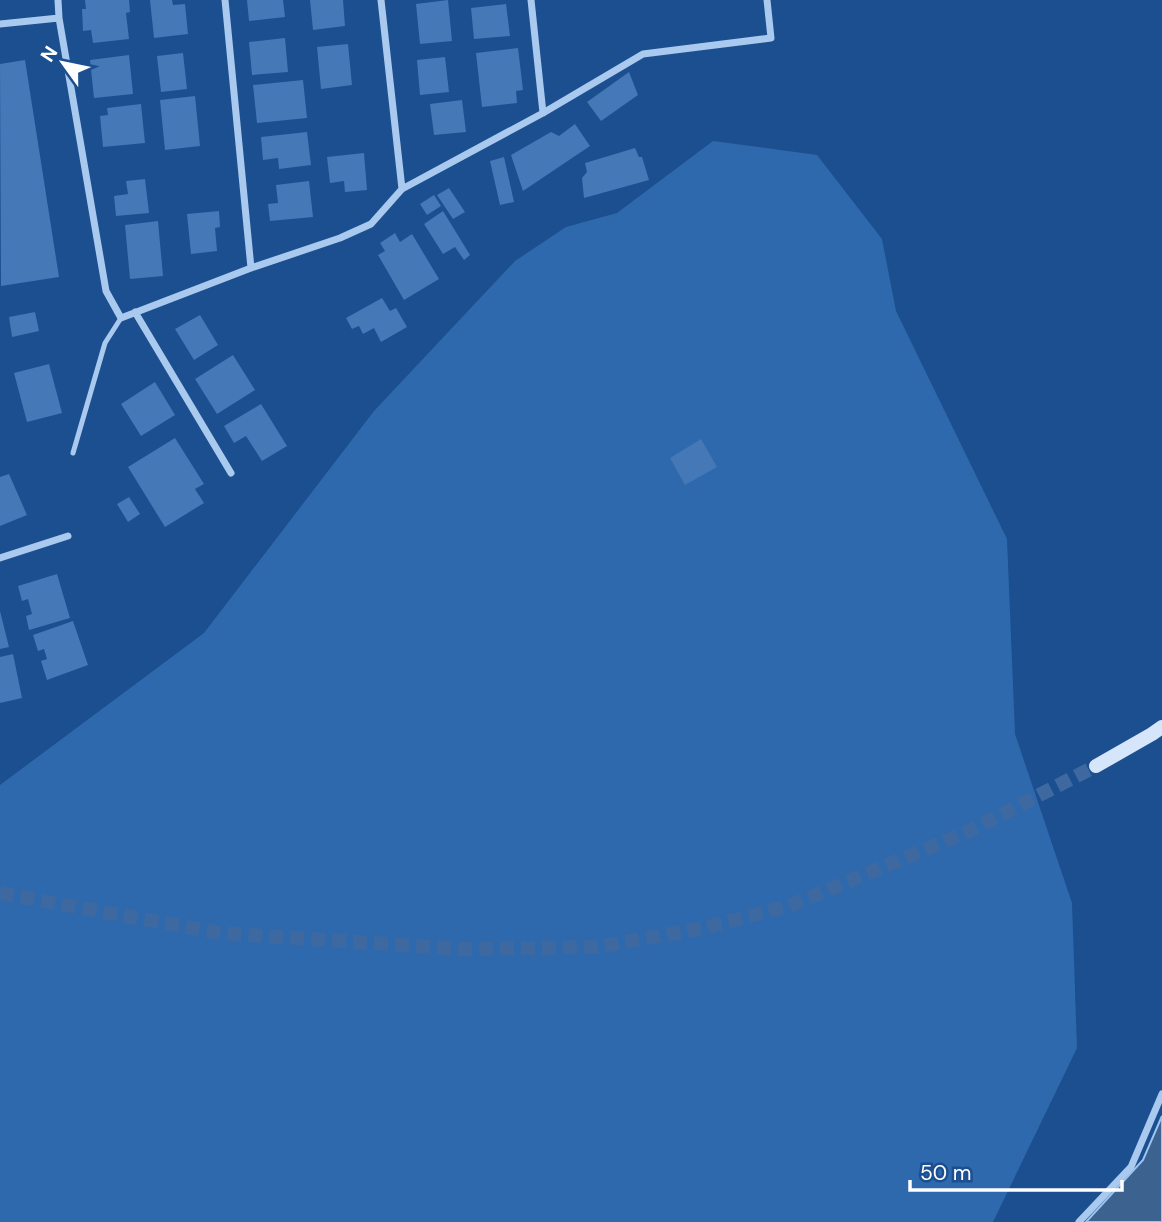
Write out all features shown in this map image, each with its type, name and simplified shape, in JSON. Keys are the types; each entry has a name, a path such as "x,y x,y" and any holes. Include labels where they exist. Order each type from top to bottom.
{"main road":[{"path":"1096,766 1162,727"}],"street":[{"path":"58,0 106,291 121,318 251,268 340,238 371,224 402,189 543,113 643,54 771,38 767,0"},
{"path":"225,0 251,268"},
{"path":"381,0 402,189"},
{"path":"531,0 543,113"},
{"path":"0,24 60,18"},
{"path":"135,312 231,473"},
{"path":"0,558 68,536"},
{"path":"1079,1222 1131,1167 1162,1094"}],"lane":[{"path":"73,453 105,343 121,318"}],"shaded area":[{"path":"713,141 817,155 882,239 896,311 1007,539 1015,734 1072,903 1077,1048 993,1222 0,1222 0,785 204,633 374,411 515,261 566,227 617,213"},
{"path":"1162,1116 1162,1222 1086,1222 1143,1160"}],"building":[{"path":"85,0 129,0 130,12 126,13 129,39 93,43 91,30 83,31 82,9 86,9"},
{"path":"150,0 172,0 173,5 185,4 188,34 154,38"},
{"path":"247,0 283,0 285,17 249,21"},
{"path":"310,0 343,0 345,26 313,30"},
{"path":"448,0 452,41 420,44 416,4"},
{"path":"506,4 510,36 474,39 471,8"},
{"path":"285,38 288,72 252,75 249,42"},
{"path":"348,44 352,85 321,89 317,47"},
{"path":"518,48 523,90 516,91 517,103 482,107 476,53"},
{"path":"183,53 187,89 161,92 157,56"},
{"path":"129,55 133,94 94,98 90,60"},
{"path":"445,57 449,92 420,95 417,60"},
{"path":"25,60 59,277 1,286 0,64"},
{"path":"629,72 638,95 601,121 587,102"},
{"path":"303,80 307,118 257,123 253,85"},
{"path":"195,96 200,146 165,150 160,100"},
{"path":"462,100 466,132 434,135 430,104"},
{"path":"141,104 145,143 103,147 100,116 108,115 107,108"},
{"path":"575,124 590,146 523,191 511,155 551,132 559,136"},
{"path":"307,132 311,165 279,169 278,158 263,160 261,137"},
{"path":"635,148 639,157 642,157 649,180 584,198 582,178 587,172 585,163"},
{"path":"364,153 367,190 345,192 344,181 330,183 327,157"},
{"path":"504,157 514,202 500,205 490,161"},
{"path":"145,179 149,213 116,216 114,196 128,194 126,181"},
{"path":"309,181 313,217 270,221 268,204 278,203 276,185"},
{"path":"449,188 465,212 453,219 437,195"},
{"path":"434,195 441,206 427,215 420,204"},
{"path":"219,211 220,227 215,228 217,251 191,254 187,214"},
{"path":"443,211 470,255 464,260 455,247 443,254 424,224"},
{"path":"158,221 163,276 130,279 125,225"},
{"path":"395,233 400,242 412,234 439,279 404,300 378,255 385,251 380,243"},
{"path":"382,298 390,311 396,308 407,327 381,342 374,328 363,334 359,326 352,329 346,318"},
{"path":"35,312 39,331 12,337 9,317"},
{"path":"200,315 218,345 194,360 175,329"},
{"path":"233,355 255,390 217,414 195,379"},
{"path":"49,364 62,413 27,422 14,373"},
{"path":"155,382 175,415 141,436 121,404"},
{"path":"261,404 287,446 262,461 246,436 234,443 224,426"},
{"path":"175,438 204,484 195,489 204,503 165,527 128,467"},
{"path":"701,439 717,467 685,485 670,458"},
{"path":"9,474 27,515 0,526 0,477"},
{"path":"129,497 140,514 128,522 117,504"},
{"path":"57,574 70,618 29,630 26,616 32,614 28,599 22,601 18,586"},
{"path":"0,611 9,647 0,649"},
{"path":"73,621 88,665 47,680 41,661 47,659 44,649 38,651 33,635"},
{"path":"13,654 22,698 0,703 0,657"}],"tunnel":[{"path":"0,893 220,933 464,949 597,947 703,928 789,906 967,832 1096,766"}]}
